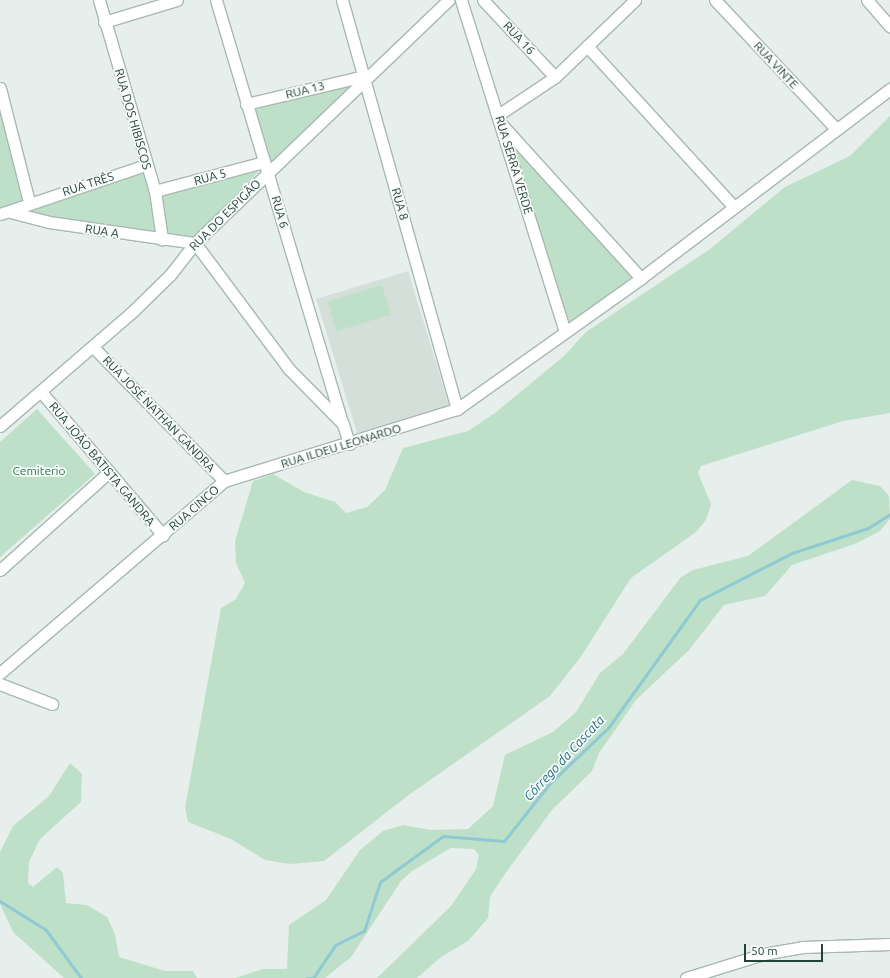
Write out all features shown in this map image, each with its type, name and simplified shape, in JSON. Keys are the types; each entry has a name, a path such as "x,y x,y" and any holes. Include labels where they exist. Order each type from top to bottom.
{"street":[{"name":"RUA DOS HIBISCOS","path":"98,0 155,191 162,239"},
{"path":"104,22 177,0"},
{"name":"RUA 6","path":"216,0 343,424"},
{"name":"RUA 8","path":"342,0 457,409"},
{"name":"RUA DO ESPIGÃO","path":"0,426 42,393 170,275 196,243 266,167 448,0"},
{"name":"RUA SERRA VERDE","path":"461,0 500,120 565,331"},
{"name":"RUA 16","path":"484,0 555,77"},
{"path":"635,0 555,77 500,120 641,278"},
{"name":"RUA VINTE","path":"715,0 836,129"},
{"path":"867,0 890,26"},
{"path":"587,46 734,207"},
{"name":"RUA 13","path":"246,104 364,78"},
{"path":"0,88 29,202"},
{"name":"RUA ILDEU LEONARDO","path":"224,482 457,409 641,278 890,89"},
{"name":"RUA TRÊS","path":"5,213 29,202 146,165"},
{"name":"RUA 5","path":"155,191 266,167"},
{"name":"RUA A","path":"5,213 49,222 196,243"},
{"path":"196,243 289,369 343,424 349,444"},
{"name":"RUA JOSÉ NATHAN GANDRA","path":"93,347 224,482"},
{"name":"RUA JOÃO BATISTA GANDRA","path":"42,393 163,535"},
{"path":"0,570 109,472"},
{"name":"RUA CINCO","path":"0,673 224,482"},
{"path":"0,684 52,704"},
{"path":"686,978 763,954 802,947 890,944"}],"shaded area":[{"path":"408,271 450,409 358,437 316,299"}],"green space":[{"path":"364,79 268,169 247,105"},
{"path":"0,95 26,200 0,212"},
{"path":"890,116 890,413 843,421 701,466 698,473 711,504 706,520 696,532 631,578 580,658 550,696 406,797 324,861 290,864 265,860 231,839 188,822 185,808 221,608 236,599 245,583 236,563 235,541 253,481 273,474 304,492 335,502 346,513 367,507 385,490 403,448 468,431 495,413 564,356 586,332 710,249 785,187 850,156"},
{"path":"507,138 638,278 565,328"},
{"path":"146,170 160,237 11,213"},
{"path":"259,171 196,240 162,234 158,193 208,179"},
{"path":"382,285 391,315 337,331 327,302"},
{"name":"Cemiterio","path":"37,409 95,474 0,557 0,442"},
{"path":"852,480 880,486 889,496 890,519 880,531 855,544 792,565 765,596 724,605 689,650 636,700 599,753 592,771 552,810 502,878 490,897 488,918 468,941 441,957 417,978 377,978 451,906 476,869 479,855 474,849 451,848 412,871 401,881 351,957 325,978 235,978 263,969 287,969 289,925 326,900 360,850 383,831 403,825 431,830 468,829 493,806 505,755 553,732 576,712 600,673 623,654 681,577 693,570 748,556"},
{"path":"70,763 82,774 81,802 40,839 29,862 28,883 33,887 57,867 63,873 66,903 87,905 107,917 115,934 119,957 165,971 193,971 197,978 64,978 13,932 0,904 0,852 13,826 49,796"}],"waterway":[{"name":"Córrego da Cascata","path":"307,978 313,978 335,945 364,931 380,882 443,836 504,841 550,783 608,728 700,600 792,553 868,528 890,514"},
{"path":"0,901 46,930 81,978"}]}
